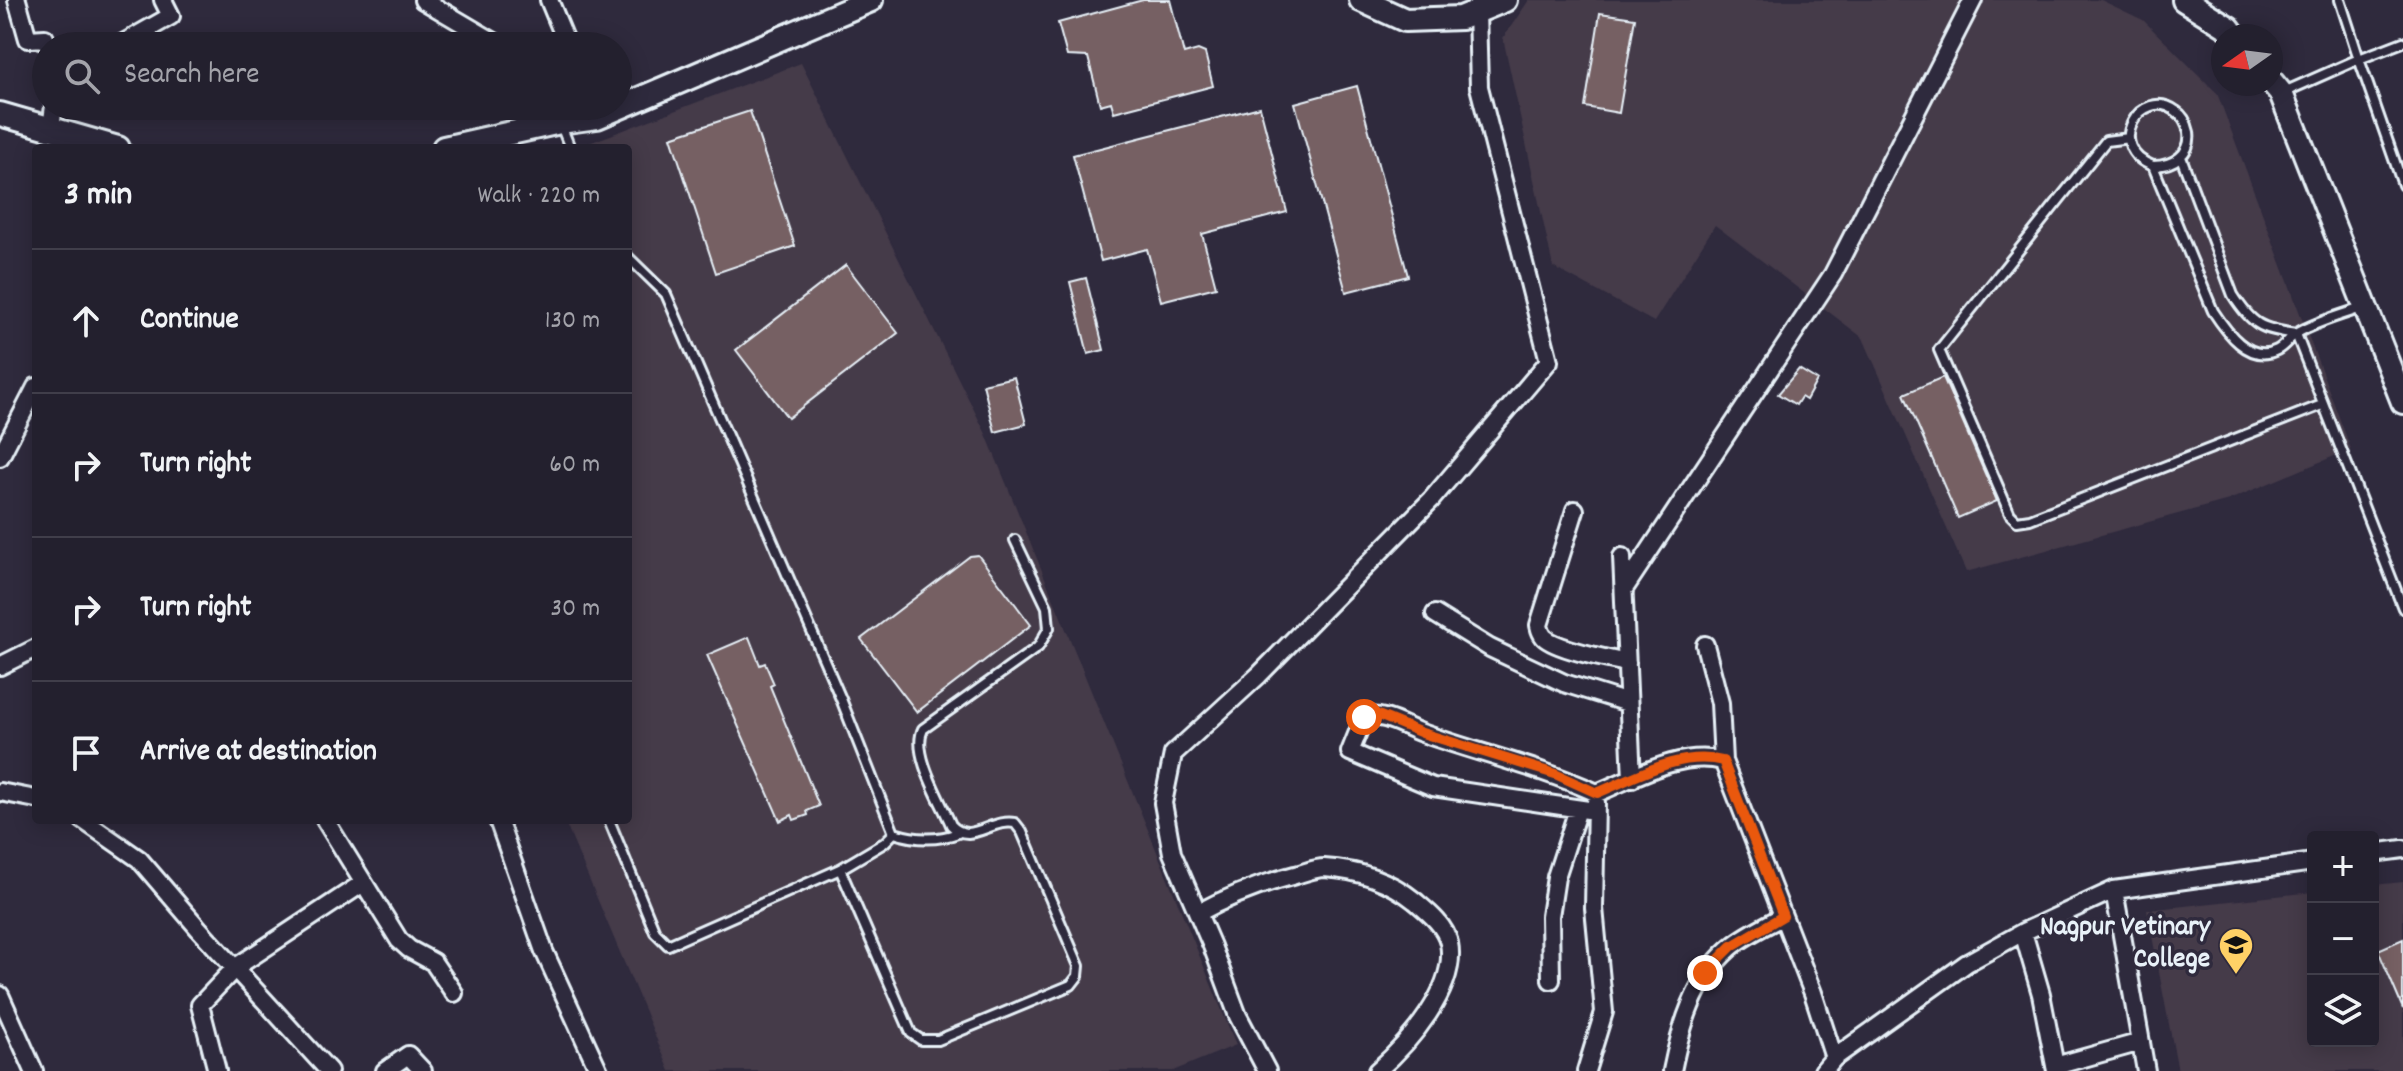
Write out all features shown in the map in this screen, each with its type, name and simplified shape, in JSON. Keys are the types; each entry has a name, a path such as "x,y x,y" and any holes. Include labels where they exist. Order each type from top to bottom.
{"street":[{"path":"17,0 28,39 32,39"},
{"path":"143,32 171,16 163,0"},
{"path":"423,0 477,32"},
{"path":"549,0 562,32"},
{"path":"632,97 871,0"},
{"path":"1361,0 1405,20 1461,18 1505,0"},
{"path":"1624,589 1833,274 1973,0"},
{"path":"2184,0 2223,24"},
{"path":"1267,1071 1238,1016 1172,853 1163,803 1173,754 1259,675 1431,500 1549,361 1479,87 1477,11"},
{"path":"2280,96 2403,402"},
{"path":"0,114 32,116"},
{"path":"59,120 110,144"},
{"path":"462,144 567,120"},
{"path":"0,457 32,395"},
{"path":"1575,510 1539,625 1541,633 1546,639 1591,656 1627,663"},
{"path":"1622,557 1632,779"},
{"path":"1435,614 1490,648 1564,683 1628,703"},
{"path":"1705,645 1720,703 1723,761 1813,993 1827,1067 1967,963 2023,932 2114,890 2307,863"},
{"path":"0,666 32,650"},
{"path":"1586,810 1433,787 1350,752 1364,717 1376,714 1422,733 1555,774 1597,793"},
{"path":"1551,980 1550,916 1556,877 1586,810 1597,793 1681,759 1713,758 1723,761"},
{"path":"0,792 32,798"},
{"path":"1586,810 1604,1012 1586,1071"},
{"path":"89,824 139,859 329,1071"},
{"path":"327,824 399,940 433,962 454,993"},
{"path":"499,824 544,951 599,1071"},
{"path":"2379,852 2403,849"},
{"path":"1198,913 1264,883 1321,868 1367,874 1403,891 1434,917 1449,941 1449,969 1428,1016 1377,1071"},
{"path":"217,1071 200,1005 236,967 363,883"},
{"path":"2114,890 2146,1071"},
{"path":"1672,1071 1680,1033 1705,973 1732,946 1783,916"},
{"path":"2023,932 2041,994 2055,1068 2141,1042"},
{"path":"0,995 34,1071"},
{"path":"385,1071 408,1055 423,1071"}],"lane":[{"path":"2340,0 2403,185"},
{"path":"2283,85 2403,42"},
{"path":"2153,166 2173,163 2181,157 2189,139 2185,119 2169,107 2150,107 2141,111 2130,127 2129,138 2136,156 2153,166 2213,311 2227,332 2243,347 2265,354 2279,349 2296,334 2364,307"},
{"path":"560,122 568,144"},
{"path":"2129,138 2106,141 1939,350 2010,514 2017,521 2030,519 2322,405"},
{"path":"2181,157 2233,295 2244,313 2254,324 2296,334"},
{"path":"632,261 666,294 841,699 894,833"},
{"path":"2296,334 2403,608"},
{"path":"958,833 951,825 920,753 919,738 923,729 932,722 1038,647 1049,628 1047,607 1015,540"},
{"path":"840,869 911,1033 921,1040 938,1040 1071,985 1078,976 1079,966 1022,832 1015,823 1006,821 967,835 958,833 944,838 910,838 894,833"},
{"path":"611,824 655,932 668,945 840,869 884,843 894,833"}],"shaded area":[{"path":"1529,0 2101,0 2143,20 2211,87 2211,96 2218,96 2351,449 2229,500 1966,572 1863,338 1715,225 1654,322 1553,267 1503,38"},
{"path":"801,63 986,434 1236,1045 1173,1071 670,1071 566,824 632,824 632,144 587,144"},
{"name":"Nagpur Vetinary College","path":"2403,882 2403,1071 2178,1071 2147,910 2307,893 2307,1047 2379,1047 2379,884"}],"building":[{"path":"1143,0 1170,0 1184,54 1198,50 1205,53 1213,86 1114,112 1111,102 1100,105 1088,57 1067,56 1058,23"},
{"path":"1600,13 1635,18 1619,113 1585,107"},
{"path":"1357,86 1408,276 1346,292 1295,103"},
{"path":"1260,107 1287,212 1202,234 1216,287 1161,301 1147,249 1101,261 1073,155"},
{"path":"750,111 795,246 716,273 671,137"},
{"path":"846,265 898,333 788,418 736,350"},
{"path":"1086,278 1104,350 1088,354 1070,282"},
{"path":"1799,369 1817,380 1806,400 1801,397 1796,405 1778,394"},
{"path":"1014,377 1026,424 995,432 983,384"},
{"path":"1943,377 1997,501 1958,518 1904,394"},
{"path":"978,555 1031,625 917,712 861,639 970,556"},
{"path":"749,637 760,665 765,663 774,684 770,686 819,806 807,811 808,815 794,820 792,815 780,821 707,655"},
{"path":"2403,939 2403,1009 2379,952 2379,950"}],"place":[{"name":"Nagpur Vetinary College","path":"2236,976"}],"route":[{"path":"1364,717 1376,714 1422,733 1555,774 1597,793 1681,759 1713,758 1723,761 1783,916 1732,946 1705,973"}]}
